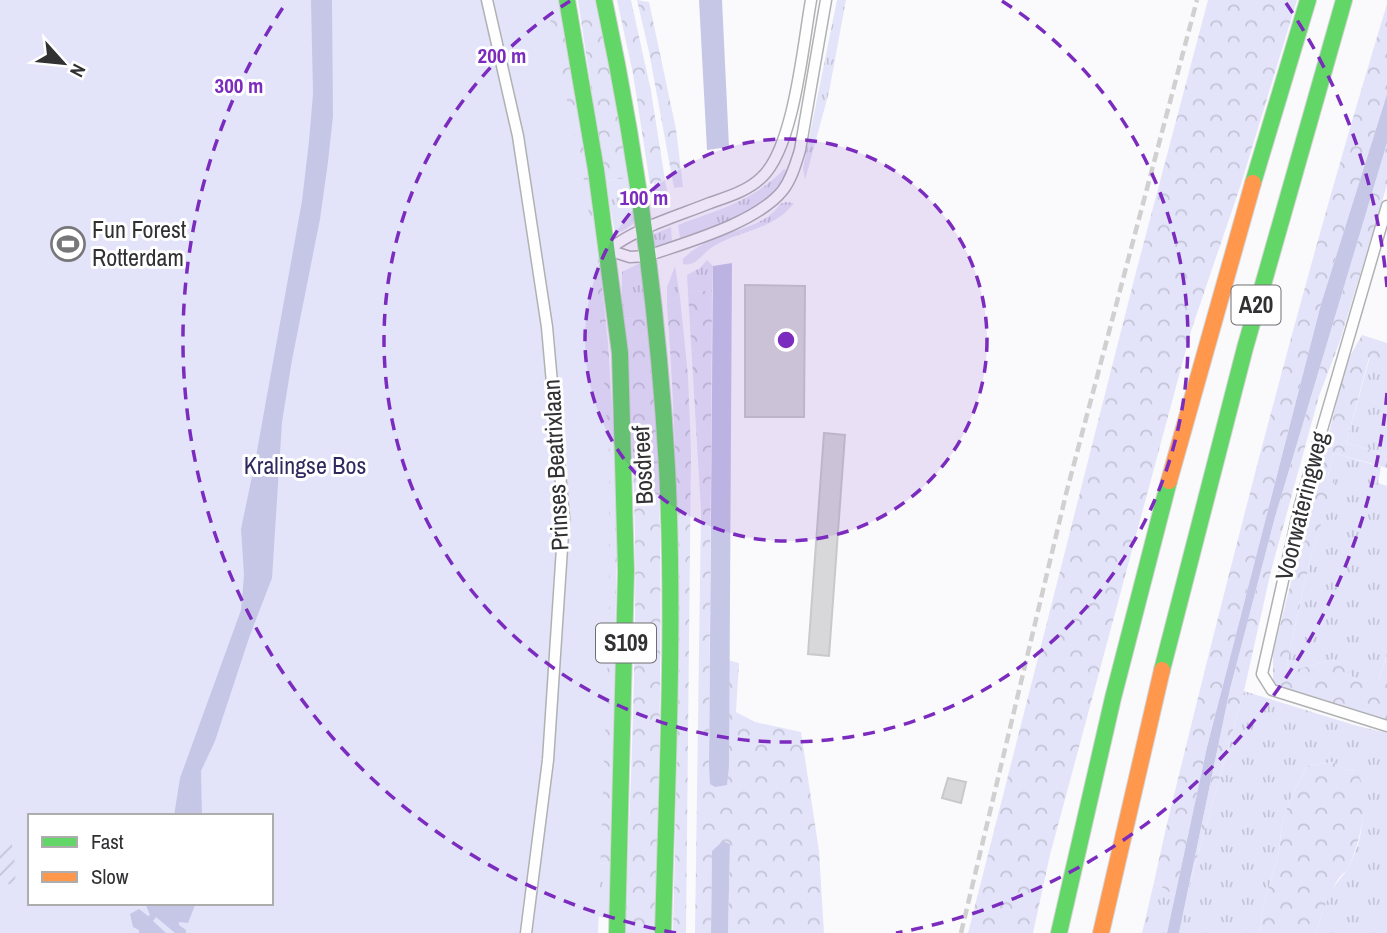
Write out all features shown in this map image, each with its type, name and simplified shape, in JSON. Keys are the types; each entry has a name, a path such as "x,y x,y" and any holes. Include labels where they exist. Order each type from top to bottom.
{"highway":[{"name":"Bosdreef","path":"567,0 608,250 620,353 626,572 617,933"},
{"name":"Bosdreef","path":"604,0 615,45 647,256 661,375 669,536 663,933"},
{"name":"A20","path":"1059,933 1107,721 1164,499 1308,0"},
{"name":"A20","path":"1101,933 1137,770 1244,349 1284,200 1344,0"}],"street":[{"name":"Prinses Beatrixlaan","path":"487,0 518,136 547,327 564,518 548,760 526,933"},
{"path":"608,250 621,240 643,230 751,186 768,171 779,153 787,130 811,0"},
{"path":"608,250 629,257 647,256 751,216 776,198 788,184 800,150 826,0"},
{"name":"Voorwateringweg","path":"1387,206 1300,505 1262,674 1272,690 1387,726"}],"green space":[{"name":"Kralingse Bos","path":"0,0 546,0 586,190 598,292 609,453 609,622 598,933 0,933"},
{"path":"531,0 561,0 594,207 608,343 616,469 617,549 611,862 591,865"},
{"path":"578,0 597,0 633,177 605,181"},
{"path":"617,0 631,0 651,91 665,180 650,184 633,74"},
{"path":"637,0 649,2 676,129 683,187 674,188"},
{"path":"837,0 846,0 829,92 805,180 803,168"},
{"path":"1208,0 1297,0 1241,184 1191,331 1050,855 1033,933 968,933 1136,272"},
{"path":"1387,4 1387,94 1321,304 1207,747 1175,896 1154,882 1166,828 1270,414"},
{"path":"1387,143 1387,185 1340,341 1319,396 1271,571 1244,691 1188,890 1230,689 1275,517"},
{"path":"784,169 788,171 779,185 755,207 727,221 680,238 678,225 748,197"},
{"path":"633,177 640,219 623,231 615,233 605,181"},
{"path":"665,180 670,205 660,200 654,187 654,183"},
{"path":"794,203 776,219 721,242 695,262 683,264 683,259 699,246 766,218 780,204"},
{"path":"671,227 672,241 654,247 652,235"},
{"path":"707,260 713,266 712,290 688,293 687,275 700,268"},
{"path":"644,261 651,317 621,319 622,272"},
{"path":"675,266 680,297 667,305 667,287"},
{"path":"712,290 709,767 728,769 729,766 728,660 739,663 736,712 755,722 801,732 819,851 824,933 728,933 730,844 712,851 711,933 695,933 701,511 688,293"},
{"path":"680,297 688,376 691,451 686,933 673,933 678,697 677,540 667,305"},
{"path":"651,317 660,548 655,933 625,933 635,549 629,395 621,319"},
{"path":"1362,335 1387,343 1387,363 1369,358 1346,443 1387,455 1387,468 1334,453 1328,475 1335,479 1310,560 1286,667 1291,671 1334,659 1357,681 1379,681 1387,653 1387,720 1282,690 1273,684 1273,653 1347,361"},
{"path":"1370,357 1387,363 1387,455 1346,443"},
{"path":"1334,453 1381,467 1378,483 1387,486 1387,653 1379,681 1357,681 1334,659 1291,671 1286,667 1310,560 1334,480 1328,475"},
{"path":"1244,691 1387,733 1387,933 1316,933 1328,897 1355,854 1361,831 1361,796 1356,771 1344,769 1333,762 1307,766 1290,800 1282,822 1279,852 1263,907 1260,933 1179,933 1188,890"},
{"path":"1333,762 1344,769 1356,771 1363,792 1363,818 1348,868 1334,887 1316,933 1260,933 1263,907 1279,852 1282,822 1290,800 1307,766"},
{"path":"10,837 14,853 16,889 0,878 0,845"},
{"path":"611,862 609,919 594,915 591,865"},
{"path":"1154,882 1175,896 1167,933 1142,933"}],"shaded area":[{"path":"311,0 332,0 333,116 320,219 282,422 272,578 215,741 201,771 202,814 174,814 180,778 241,610 244,575 241,529 302,201 313,94"},
{"path":"699,0 722,0 729,147 707,150"},
{"path":"1387,94 1387,143 1275,517 1230,689 1179,933 1167,933 1207,747 1321,304"},
{"path":"732,263 729,766 727,785 715,787 710,784 709,767 713,266"},
{"path":"723,841 730,844 728,933 711,933 712,851"},
{"path":"146,905 195,905 188,923 179,922 186,933 175,933 156,917 153,921 166,933 139,933 139,930 133,927 130,914 139,909 150,915"}],"building":[{"path":"745,285 805,286 804,417 745,417"},
{"path":"824,433 845,435 829,656 808,654"},
{"path":"948,778 966,782 961,803 942,798"}],"railway":[{"path":"961,933 1066,494 1197,0"}],"traffic: fast":[{"path":"567,0 596,170 620,353 626,571 617,933"},
{"path":"604,0 627,116 652,290 667,467 670,642 663,933"},
{"path":"1253,183 1308,0"},
{"path":"1162,670 1245,348 1344,0"},
{"path":"1059,933 1113,698 1169,481"}],"traffic: slow":[{"path":"1169,481 1253,183"},
{"path":"1101,933 1162,670"}],"place":[{"name":"Fun Forest Rotterdam","path":"68,244"}]}
